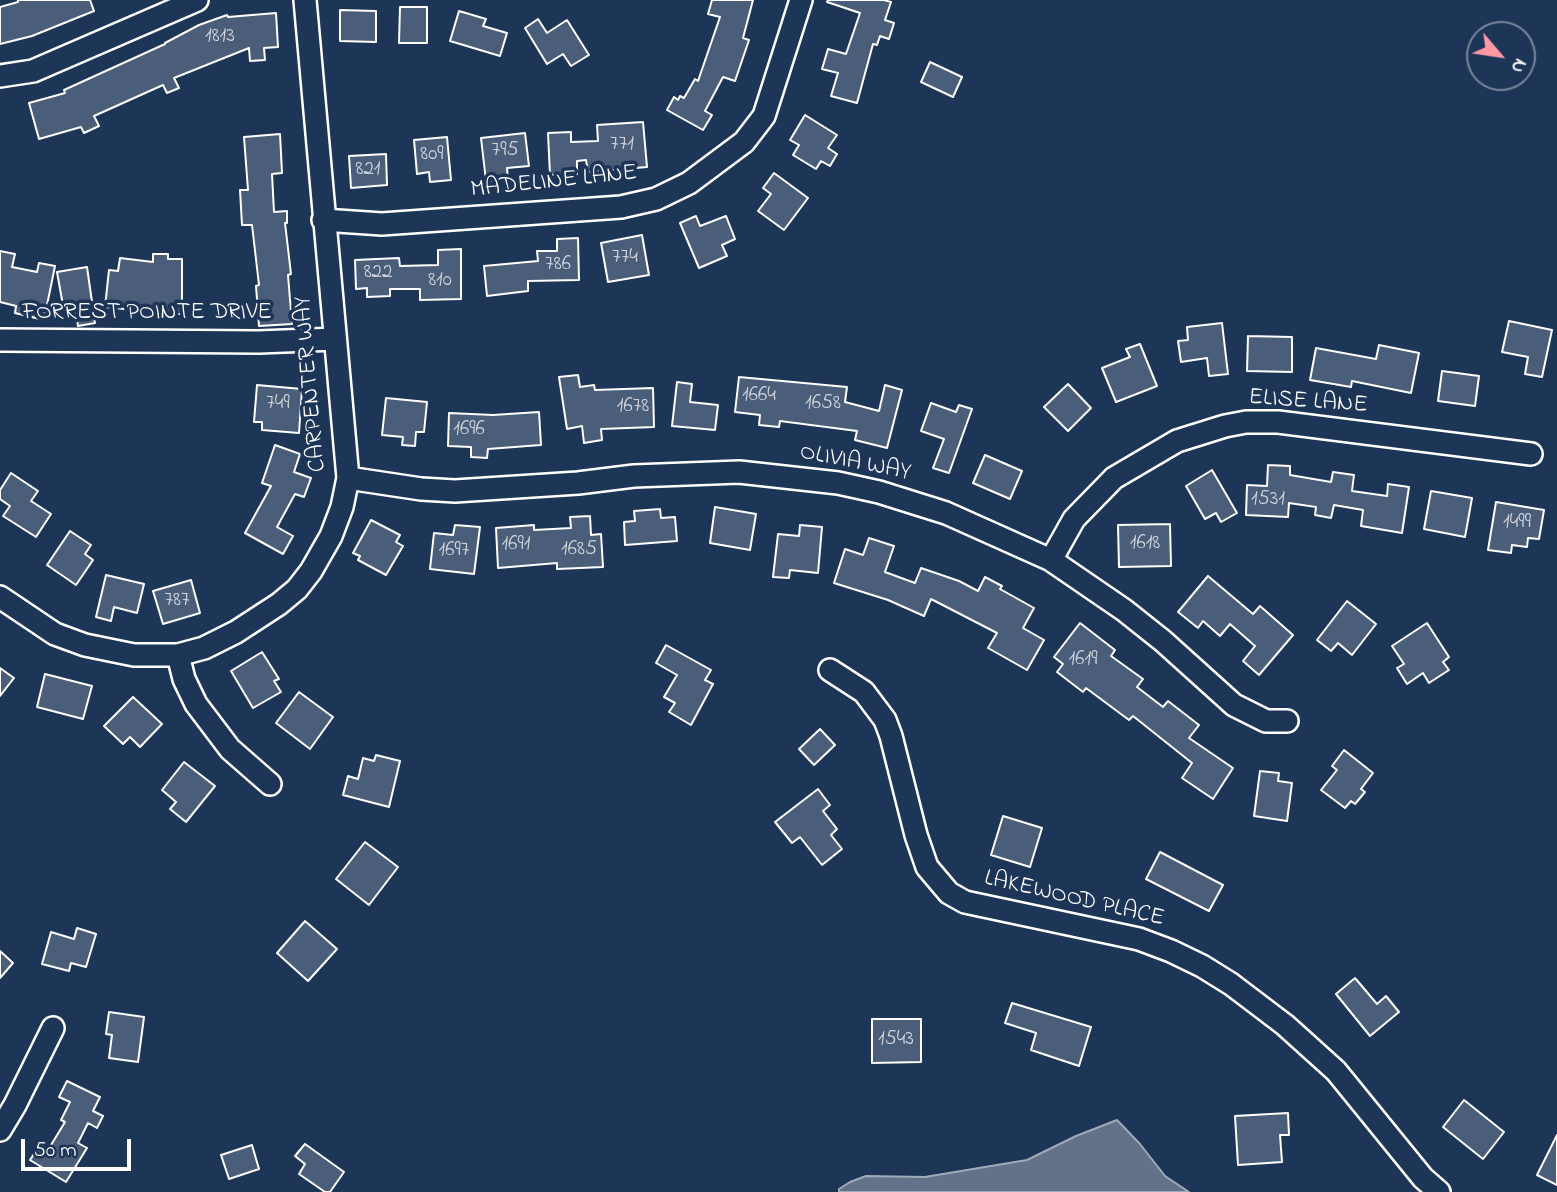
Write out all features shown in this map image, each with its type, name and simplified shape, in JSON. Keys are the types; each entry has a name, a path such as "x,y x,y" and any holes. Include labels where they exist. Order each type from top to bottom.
{"street":[{"path":"0,76 33,71 197,0"},
{"name":"CARPENTER WAY","path":"0,597 55,634 85,645 134,655 178,655 204,648 236,632 279,604 297,589 311,571 331,536 342,507 348,478 305,0"},
{"name":"MADELINE LANE","path":"323,220 382,224 621,207 656,199 689,183 744,142 764,116 801,0"},
{"name":"FORREST POINTE DRIVE","path":"0,340 259,342 335,339"},
{"name":"ELISE LANE","path":"1051,561 1074,519 1114,478 1177,441 1225,426 1247,422 1278,422 1531,454"},
{"name":"OLIVIA WAY","path":"348,478 421,489 455,491 739,472 858,487 919,503 993,533 1051,561 1133,618 1234,705 1266,721 1287,721"},
{"path":"178,655 184,679 196,705 230,749 270,784"},
{"name":"LAKEWOOD PLACE","path":"830,670 864,692 885,720 916,835 928,867 949,893 965,902 1139,940 1202,966 1231,984 1285,1025 1336,1072 1423,1178 1439,1192"},
{"path":"0,1130 53,1028"}],"water":[{"path":"1117,1120 1165,1176 1189,1192 839,1192 839,1189 850,1182 866,1176 925,1177 1027,1160"}],"building":[{"path":"18,0 90,0 94,11 32,36 0,44 0,7"},
{"path":"712,0 753,0 743,38 749,40 735,81 723,77 705,111 712,115 703,130 667,110 674,97 678,100 680,96 684,98 695,79 698,81 720,17 708,14"},
{"path":"827,2 891,2 885,20 894,23 889,39 880,36 877,45 873,44 857,103 831,96 838,73 822,69 828,49 846,54 860,13"},
{"path":"400,7 427,7 427,43 399,43"},
{"path":"340,10 376,11 376,42 340,41"},
{"path":"459,11 486,19 483,26 507,33 500,56 450,41"},
{"path":"276,13 278,47 264,48 265,60 250,61 249,48 174,78 179,88 167,93 163,85 94,116 99,126 84,133 81,127 39,139 29,103 65,93 64,90 165,44 199,25 227,15"},
{"path":"538,19 547,33 567,20 589,55 571,66 563,54 547,64 525,28"},
{"path":"930,62 962,77 953,97 921,82"},
{"path":"805,115 837,135 828,148 837,154 830,166 821,161 816,169 793,155 799,145 790,140"},
{"path":"643,122 647,167 588,172 586,160 577,161 577,174 550,175 548,133 571,132 571,142 598,141 597,125"},
{"path":"525,133 529,166 507,168 508,179 486,181 481,138"},
{"path":"280,134 282,173 272,174 274,212 287,211 285,223 291,274 288,275 292,324 259,326 256,286 259,285 252,225 242,225 240,190 248,190 244,137"},
{"path":"447,137 451,180 430,182 429,172 417,174 414,140"},
{"path":"386,154 387,185 351,188 349,156"},
{"path":"774,173 808,198 784,230 758,211 771,194 763,188"},
{"path":"696,216 700,226 726,216 735,239 722,245 727,256 699,268 680,223"},
{"path":"642,235 649,275 608,282 601,243"},
{"path":"578,238 579,280 528,281 528,291 487,296 484,266 538,261 537,251 557,251 557,239"},
{"path":"461,249 461,299 420,300 420,289 390,289 390,296 367,297 367,288 356,289 355,260 399,258 400,266 438,265 438,250"},
{"path":"0,251 15,254 12,267 37,272 39,263 55,266 44,320 15,313 16,306 0,302"},
{"path":"153,254 168,254 168,259 182,259 182,314 162,314 162,308 134,310 105,307 109,270 118,271 120,258 153,262"},
{"path":"87,267 95,323 78,326 75,309 64,311 57,272"},
{"path":"1509,321 1552,330 1542,377 1525,374 1528,357 1502,352"},
{"path":"1222,323 1228,374 1209,376 1207,358 1181,362 1178,341 1188,340 1187,327"},
{"path":"1248,336 1292,337 1292,372 1247,371"},
{"path":"1140,344 1157,386 1116,402 1102,368 1130,357 1126,349"},
{"path":"1379,345 1419,353 1411,393 1352,381 1351,387 1310,380 1316,348 1376,359"},
{"path":"1442,371 1479,376 1475,406 1438,401"},
{"path":"578,375 580,387 594,385 595,390 653,388 654,427 601,429 602,440 584,443 582,426 567,429 559,377"},
{"path":"739,377 847,387 845,402 879,411 885,385 902,390 887,448 855,440 857,431 780,421 779,427 759,425 760,415 735,412"},
{"path":"677,382 692,384 690,402 718,405 715,430 672,426"},
{"path":"1068,384 1091,408 1068,431 1044,407"},
{"path":"257,385 302,389 299,433 262,430 262,422 254,422"},
{"path":"386,398 427,402 424,432 416,432 415,446 402,445 403,437 382,435"},
{"path":"931,403 956,412 959,405 972,409 949,473 933,468 944,439 921,431"},
{"path":"539,412 541,445 488,449 487,458 471,457 471,447 448,446 449,413 493,415"},
{"path":"275,445 300,454 294,472 311,478 304,497 295,494 277,527 293,536 283,554 245,533 271,486 262,483"},
{"path":"985,455 1022,471 1010,499 973,483"},
{"path":"1268,465 1290,466 1290,475 1331,482 1333,472 1354,475 1352,491 1387,496 1388,484 1409,487 1402,533 1361,526 1363,510 1334,505 1331,518 1315,515 1316,507 1289,503 1288,517 1246,515 1247,485 1267,486"},
{"path":"1212,470 1237,513 1221,522 1216,513 1205,519 1186,486"},
{"path":"11,473 38,491 31,501 51,514 36,537 3,516 10,506 0,499 0,490"},
{"path":"1431,491 1472,498 1465,537 1424,529"},
{"path":"1496,502 1544,510 1539,539 1528,538 1527,547 1512,545 1511,553 1488,550"},
{"path":"715,507 756,514 750,550 710,543"},
{"path":"660,509 661,518 675,517 677,541 625,545 624,522 635,521 634,511"},
{"path":"590,516 591,535 601,534 603,567 557,569 557,563 498,568 496,528 534,525 534,530 571,528 570,517"},
{"path":"371,520 400,535 396,542 403,546 386,575 358,560 360,556 353,553"},
{"path":"1170,524 1171,566 1119,567 1118,525"},
{"path":"455,525 480,527 474,574 430,569 434,533 453,535"},
{"path":"800,525 822,527 818,573 790,570 789,578 773,577 778,534 799,536"},
{"path":"70,531 91,545 85,554 93,560 76,585 47,565"},
{"path":"869,538 894,546 885,572 915,583 921,568 959,581 978,591 985,577 1002,586 1000,589 1034,608 1023,628 1044,640 1027,670 988,648 997,633 931,599 924,616 888,600 834,583 845,549 863,555"},
{"path":"106,575 144,584 137,613 114,607 111,621 96,617"},
{"path":"1208,576 1253,614 1260,606 1293,635 1259,675 1243,661 1255,646 1230,624 1220,636 1203,621 1198,628 1178,612"},
{"path":"191,580 200,613 163,624 153,591"},
{"path":"1347,601 1376,624 1352,655 1338,643 1331,651 1317,640"},
{"path":"1080,623 1115,650 1111,656 1143,679 1137,687 1163,707 1168,701 1199,725 1189,738 1233,768 1213,799 1182,778 1192,763 1133,716 1129,720 1086,688 1083,692 1057,672 1063,664 1054,657"},
{"path":"1427,623 1449,657 1443,662 1449,670 1429,683 1423,673 1407,684 1397,668 1404,664 1392,646"},
{"path":"666,645 711,670 705,680 713,684 691,725 669,712 675,703 664,697 677,675 656,663"},
{"path":"262,652 279,679 274,681 281,692 253,708 231,671"},
{"path":"0,668 14,678 0,696"},
{"path":"45,674 92,686 83,719 37,707"},
{"path":"299,692 333,717 310,749 276,723"},
{"path":"133,697 162,724 140,747 130,737 123,744 104,726"},
{"path":"820,729 835,745 814,765 799,749"},
{"path":"1344,750 1373,773 1361,789 1365,792 1355,804 1351,801 1345,808 1321,790 1337,770 1332,766"},
{"path":"376,755 400,761 389,807 343,795 348,776 358,779 363,758 374,761"},
{"path":"184,762 215,786 186,822 170,809 176,802 162,790"},
{"path":"1260,771 1279,773 1278,781 1292,783 1287,821 1254,816"},
{"path":"818,789 830,805 823,811 837,829 831,835 842,849 822,865 800,837 792,843 775,822"},
{"path":"1003,816 1042,828 1030,867 991,855"},
{"path":"365,842 398,867 369,905 336,879"},
{"path":"1160,852 1223,885 1209,911 1146,879"},
{"path":"305,921 337,949 308,981 277,953"},
{"path":"77,928 96,934 86,967 71,963 69,971 42,964 51,932 74,939"},
{"path":"0,951 13,963 0,978"},
{"path":"1355,978 1377,1004 1386,996 1399,1012 1370,1036 1336,994"},
{"path":"1012,1003 1091,1027 1079,1066 1031,1050 1036,1033 1005,1023"},
{"path":"109,1012 144,1017 138,1062 109,1058 112,1035 106,1034"},
{"path":"872,1019 921,1019 921,1062 872,1063"},
{"path":"67,1081 100,1097 93,1111 103,1116 97,1128 88,1123 78,1143 87,1148 66,1182 30,1160 40,1145 48,1150 65,1122 61,1120 70,1102 59,1097"},
{"path":"1464,1100 1504,1132 1483,1159 1443,1127"},
{"path":"1288,1113 1289,1135 1280,1135 1282,1162 1238,1165 1235,1116"},
{"path":"1557,1135 1557,1185 1537,1175"},
{"path":"305,1144 344,1172 330,1192 325,1192 299,1174 305,1164 295,1156"},
{"path":"252,1145 259,1169 229,1179 221,1155"}]}
